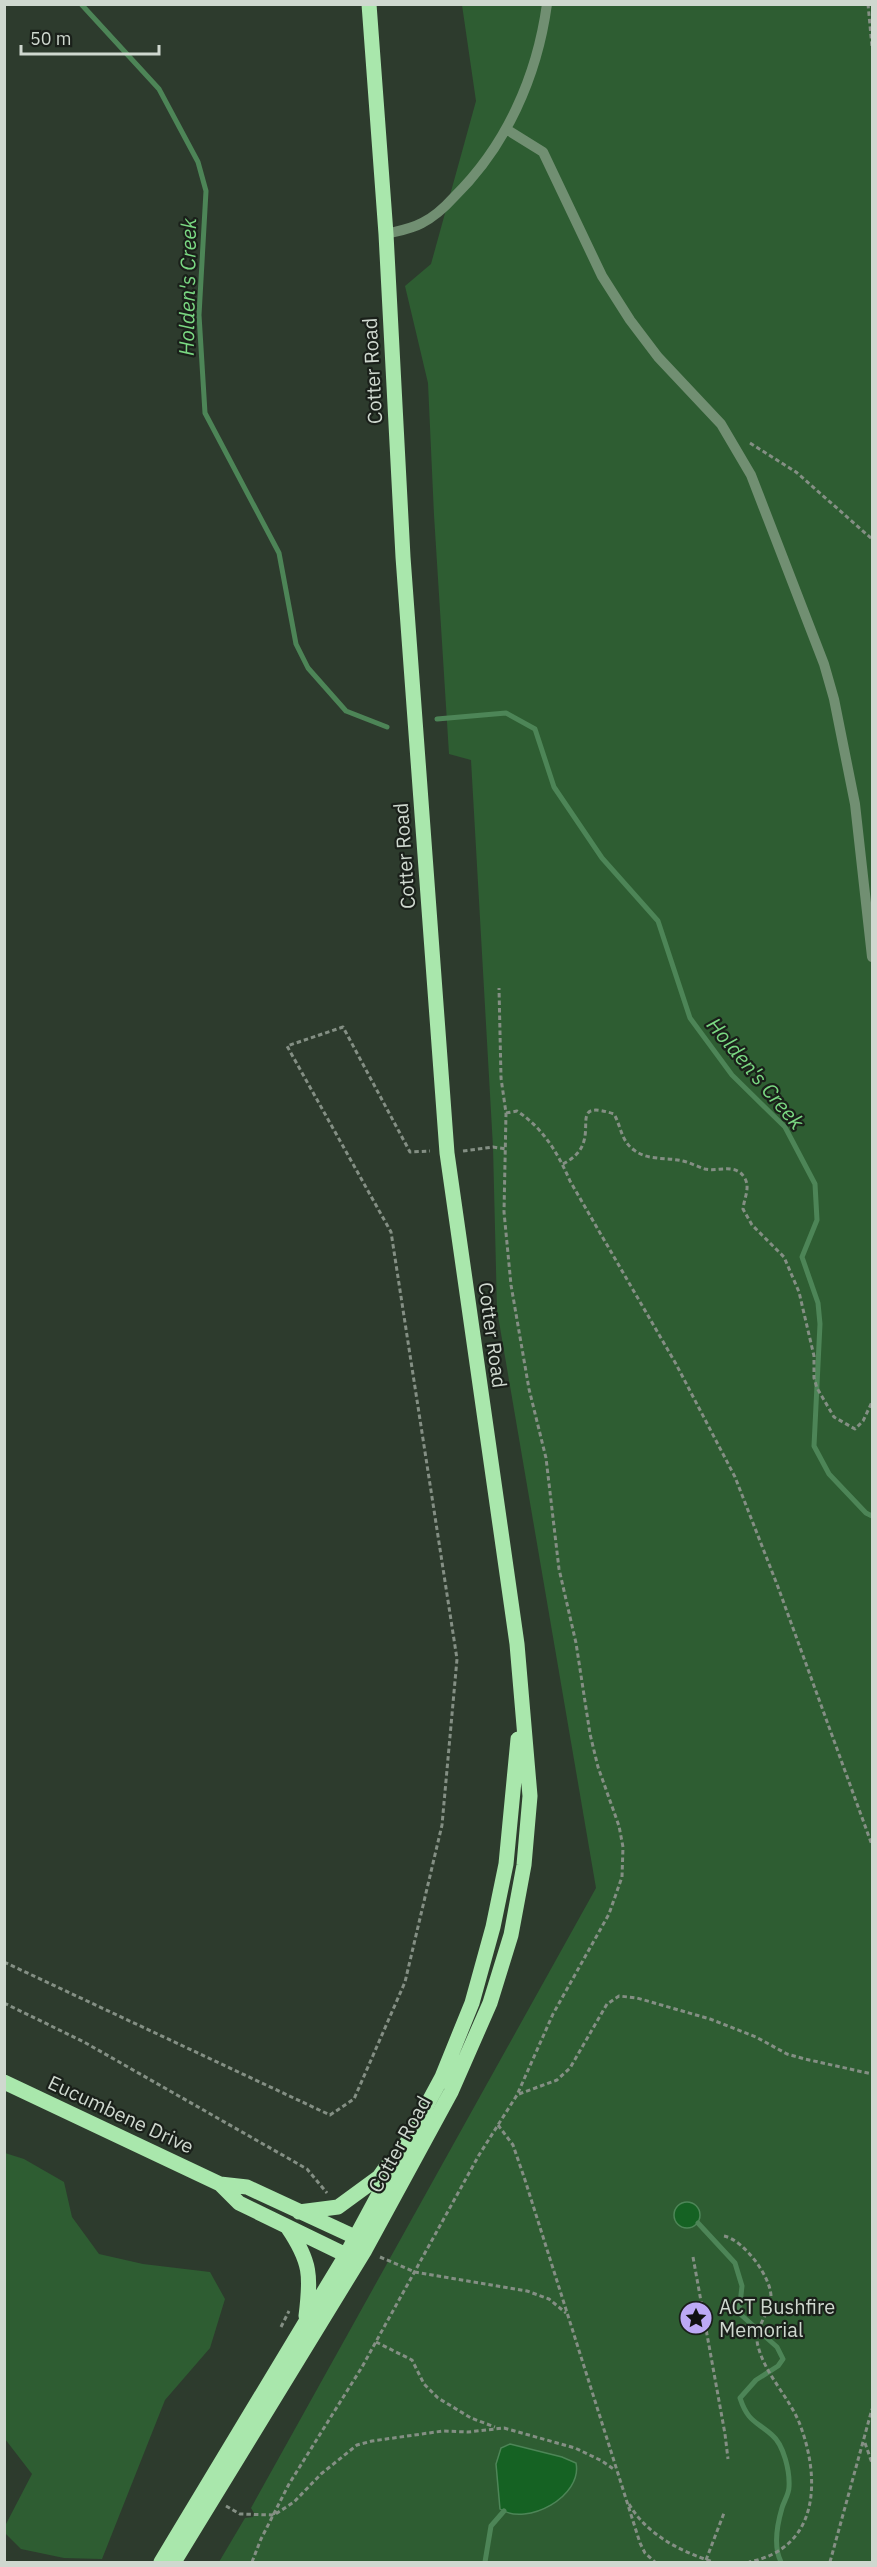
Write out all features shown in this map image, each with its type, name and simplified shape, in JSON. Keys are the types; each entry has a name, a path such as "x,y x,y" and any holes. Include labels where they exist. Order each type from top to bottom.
{"main road":[{"name":"Cotter Road","path":"174,2562 365,2250 451,2092 490,2003 511,1935 524,1865 530,1796 517,1644 447,1153 403,557 386,234 369,4"},
{"name":"Cotter Road","path":"161,2562 345,2255 442,2077 472,2003 495,1917 506,1864 521,1700"},
{"path":"300,2212 338,2207 379,2177 442,2077"},
{"name":"Eucumbene Drive","path":"4,2082 220,2184 247,2187 355,2237 365,2250"},
{"name":"Eucumbene Drive","path":"220,2184 239,2203 345,2255"},
{"path":"286,2226 300,2246 309,2268 305,2322"},
{"path":"345,2255 365,2250"}],"street":[{"path":"386,234 423,223 442,209 471,179 506,129 531,75 547,4"},
{"path":"506,129 543,152 602,276 630,320 658,357 721,424 751,475 808,621 834,699 855,804 873,957"}],"path":[{"path":"868,4 873,47"},
{"path":"749,442 796,472 873,539"},
{"path":"252,2562 261,2538 289,2484 376,2342 479,2155 517,2095 553,2014 609,1914 618,1893 624,1863 619,1826 598,1767 590,1734 576,1643 559,1569 546,1458 519,1336 504,1212 506,1113 501,1078 499,988"},
{"path":"4,1962 330,2115 354,2099 405,1982 437,1848 442,1825 457,1659 390,1232 287,1046 343,1027 410,1152 447,1153 493,1147 506,1149"},
{"path":"563,1164 577,1155 584,1142 585,1118 590,1111 598,1109 614,1114 622,1136 631,1148 644,1157 682,1161 707,1170 726,1167 738,1171 745,1178 748,1189 743,1209 752,1226 784,1257 800,1292 814,1356 814,1378 824,1401 834,1417 855,1429 863,1421 873,1402"},
{"path":"506,1113 517,1111 533,1123 550,1142 570,1181 676,1364 735,1477 873,1845"},
{"path":"517,2095 557,2080 570,2068 607,2004 619,1996 637,1998 710,2019 756,2037 788,2054 873,2074"},
{"path":"4,2003 84,2042 307,2169 338,2207"},
{"path":"498,2125 513,2145 640,2543 645,2553 655,2562"},
{"path":"724,2236 744,2247 768,2284 771,2300 758,2331 757,2344 798,2421 807,2445 811,2470 812,2493 806,2521 789,2542 777,2551 749,2562"},
{"path":"365,2250 415,2272 527,2291 549,2299 566,2313"},
{"path":"693,2257 728,2459"},
{"path":"376,2342 412,2360 424,2384 438,2398 471,2418 496,2428 575,2448 617,2471"},
{"path":"830,2562 873,2409"},
{"path":"213,2498 240,2514 274,2515 294,2502 321,2474 357,2445 372,2440 443,2431 468,2432 496,2428"},
{"path":"864,2442 873,2463"},
{"path":"625,2498 638,2520 672,2545 713,2562"},
{"path":"706,2560 724,2513"}],"shaded area":[{"path":"462,5 872,5 872,2562 219,2562 245,2518 253,2517 254,2513 251,2508 596,1888 497,1310 493,1147 471,760 449,754 428,383 405,286 431,264 476,101"},
{"path":"5,2153 24,2159 64,2182 72,2217 99,2254 143,2264 210,2272 225,2299 210,2348 165,2400 102,2559 64,2558 21,2549 5,2533 5,2526 32,2474 5,2439"},
{"path":"687,2202 696,2206 700,2215 696,2224 687,2228 678,2224 674,2215 678,2206"},
{"path":"510,2444 562,2457 576,2463 576,2475 571,2487 551,2505 538,2511 511,2514 500,2509 496,2464 501,2448"}],"waterway":[{"name":"Holden's Creek","path":"81,4 159,89 198,162 206,191 199,315 205,413 279,553 296,644 308,668 346,711 387,727"},
{"name":"Holden's Creek","path":"437,719 506,713 535,729 554,787 602,858 658,921 690,1018 732,1075 785,1127 815,1184 817,1220 802,1257 818,1303 820,1324 814,1446 829,1474 866,1513 872,1516"},
{"path":"698,2223 735,2263 742,2286 739,2313 777,2347 783,2359 778,2366 756,2380 740,2398 749,2417 776,2439 785,2459 789,2490 780,2515 777,2535 777,2549 781,2562"},
{"path":"485,2562 491,2526 504,2511"}],"place":[{"name":"ACT Bushfire Memorial","path":"696,2318"}]}
